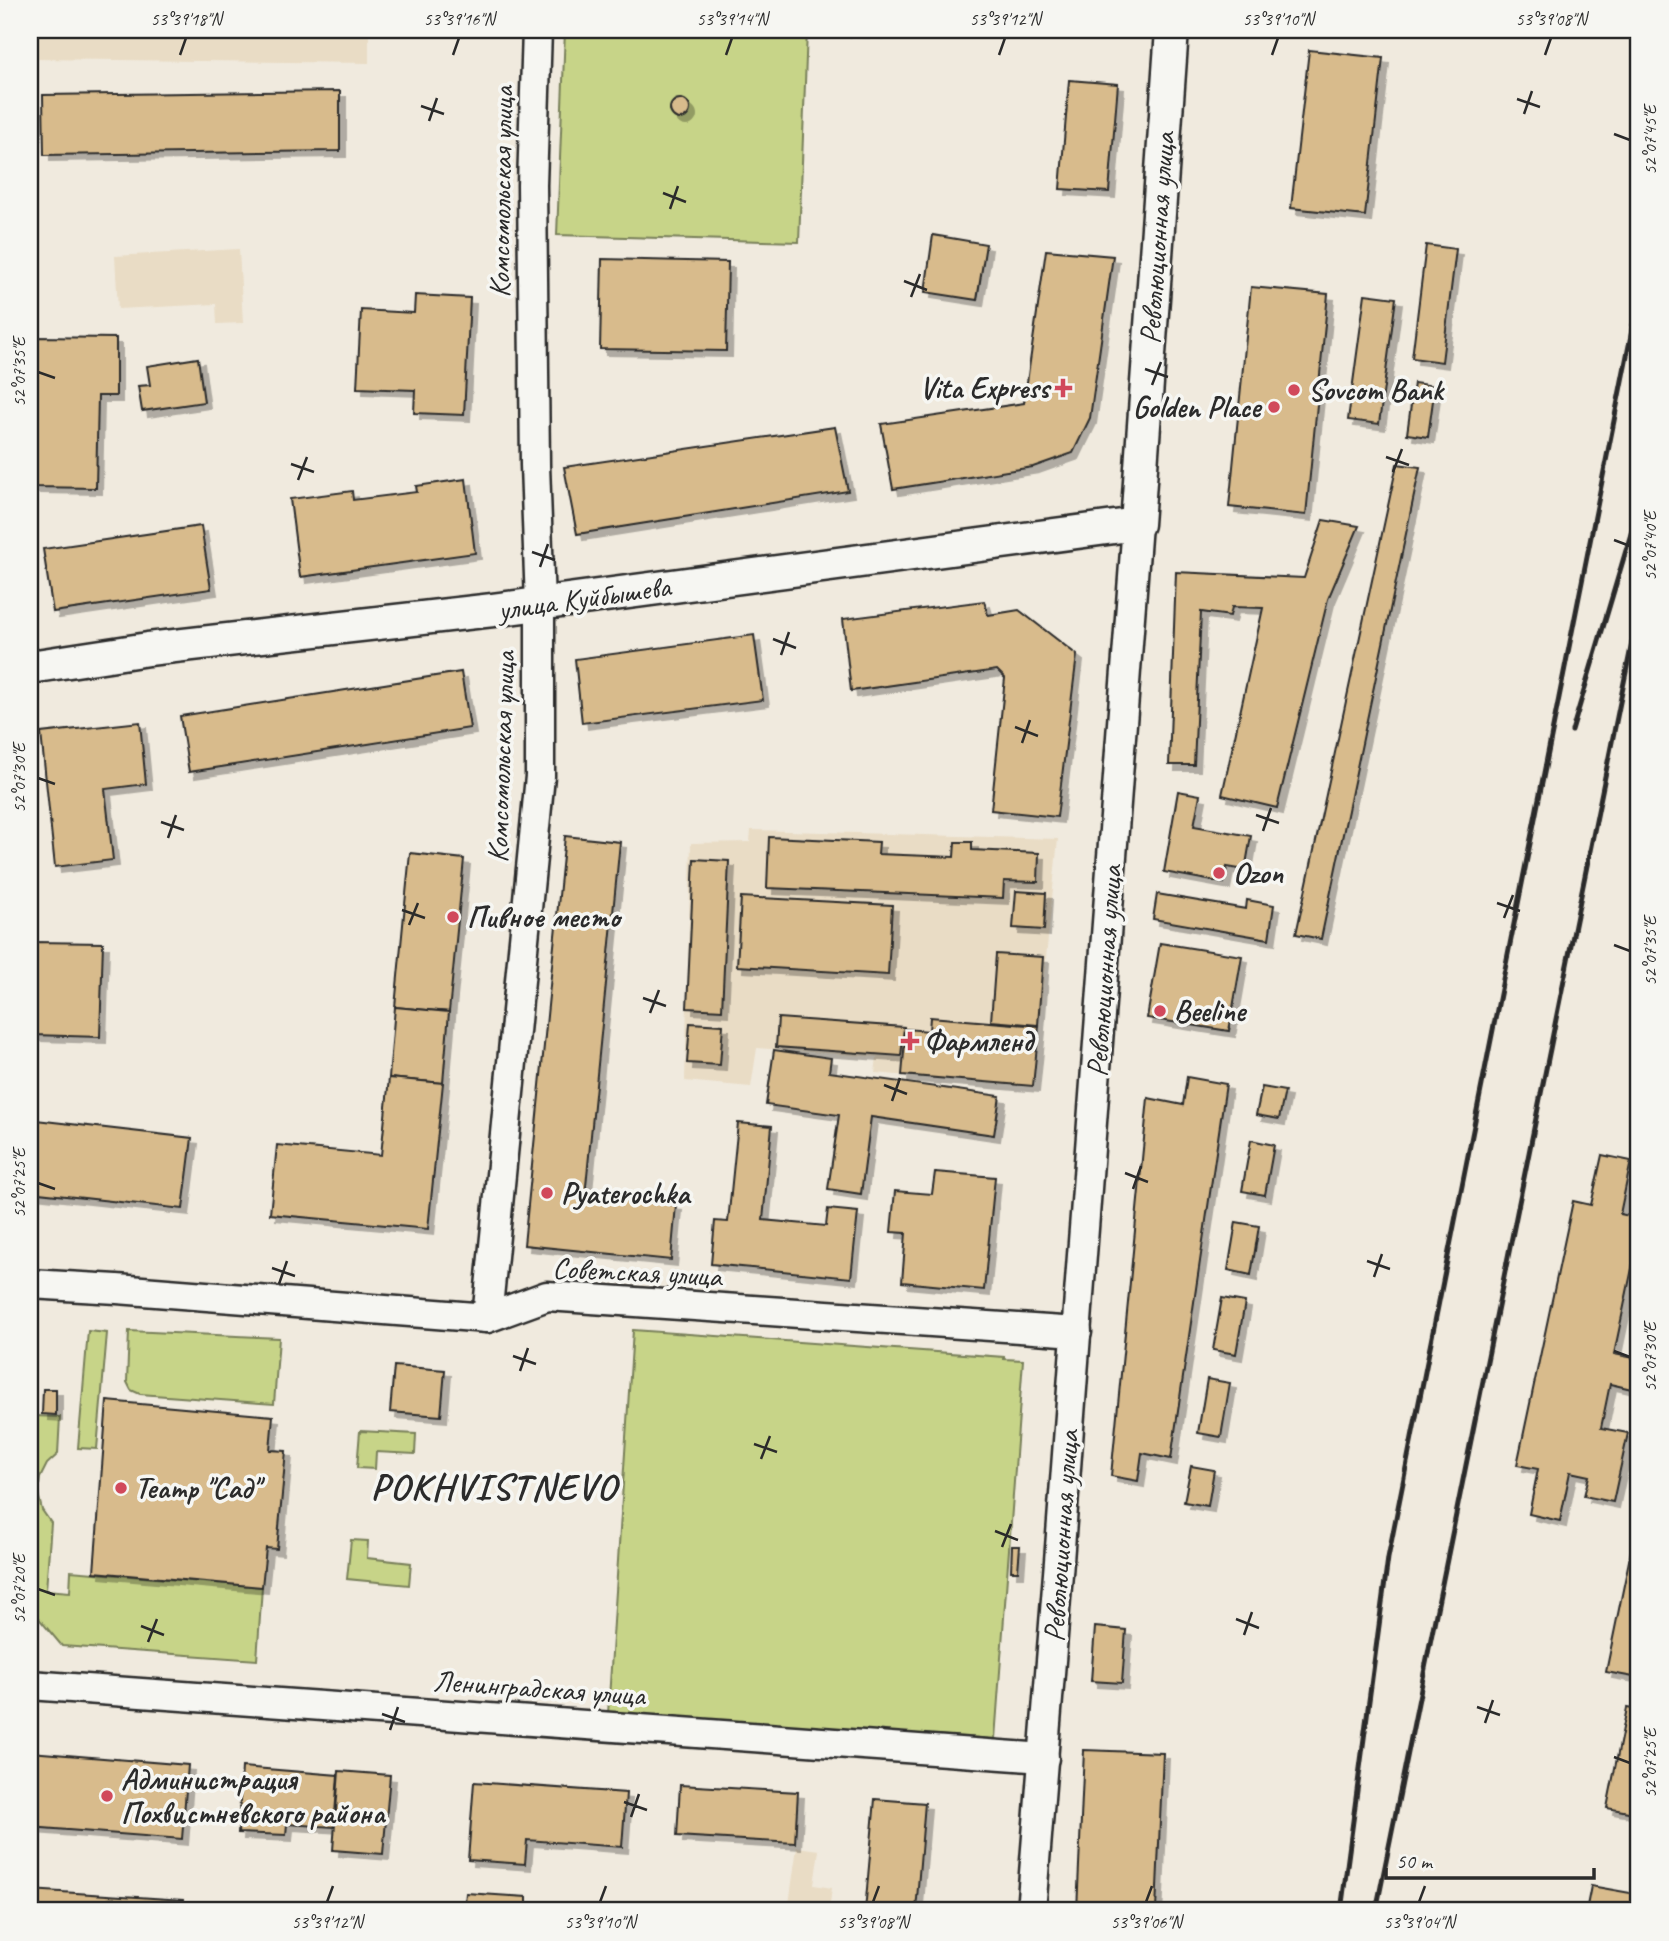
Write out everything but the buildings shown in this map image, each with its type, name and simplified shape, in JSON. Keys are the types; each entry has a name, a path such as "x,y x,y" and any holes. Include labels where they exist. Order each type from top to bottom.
{"main road":[{"name":"Революционная улица","path":"1137,524 1172,30"},
{"name":"улица Куйбышева","path":"30,667 148,649 540,604 1137,524"}],"street":[{"name":"Комсомольская улица","path":"487,1318 540,776 540,604 535,465 532,185 537,30"},
{"name":"Революционная улица","path":"1031,1911 1137,524"},
{"name":"Советская улица","path":"30,1284 487,1318 547,1296 1077,1332"},
{"name":"Ленинградская улица","path":"30,1685 1044,1758"}],"shaded area":[{"path":"33,30 369,30 369,63 33,59"},
{"path":"239,249 243,323 217,324 216,304 118,309 115,256"},
{"path":"751,830 1058,839 1033,1087 875,1073 877,1057 757,1048 751,1087 685,1081 691,843 750,842"},
{"path":"797,1847 819,1850 814,1885 832,1888 829,1911 788,1911"}],"green space":[{"path":"565,30 807,30 799,242 557,235"},
{"path":"633,1330 1023,1360 995,1739 608,1714"},
{"path":"88,1331 107,1333 97,1449 78,1448"},
{"path":"129,1331 279,1338 274,1404 140,1394 131,1390 127,1382"},
{"path":"34,1416 60,1417 58,1454 47,1464 40,1478 38,1494 42,1510 51,1523 46,1590 70,1592 71,1571 262,1587 257,1660 62,1646 30,1608 30,1496"},
{"path":"360,1431 416,1434 415,1454 376,1452 375,1469 357,1468"},
{"path":"351,1540 368,1541 367,1558 411,1563 409,1585 347,1579"}],"railway":[{"path":"1341,1911 1388,1558 1639,295"},
{"path":"1572,731 1639,507"},
{"path":"1376,1911 1639,608"}],"place":[{"name":"Vita Express","path":"1063,388"},
{"name":"Sovcom Bank","path":"1294,390"},
{"name":"Golden Place","path":"1274,407"},
{"name":"Ozon","path":"1219,873"},
{"name":"Пивное место","path":"453,917"},
{"name":"Beeline","path":"1160,1011"},
{"name":"Фармленд","path":"910,1041"},
{"name":"Pyaterochka","path":"547,1193"},
{"name":"Театр \"Сад\"","path":"121,1488"},
{"name":"Администрация Похвистневского района","path":"107,1796"}],"district":[{"name":"POKHVISTNEVO","path":"494,1486"}]}
